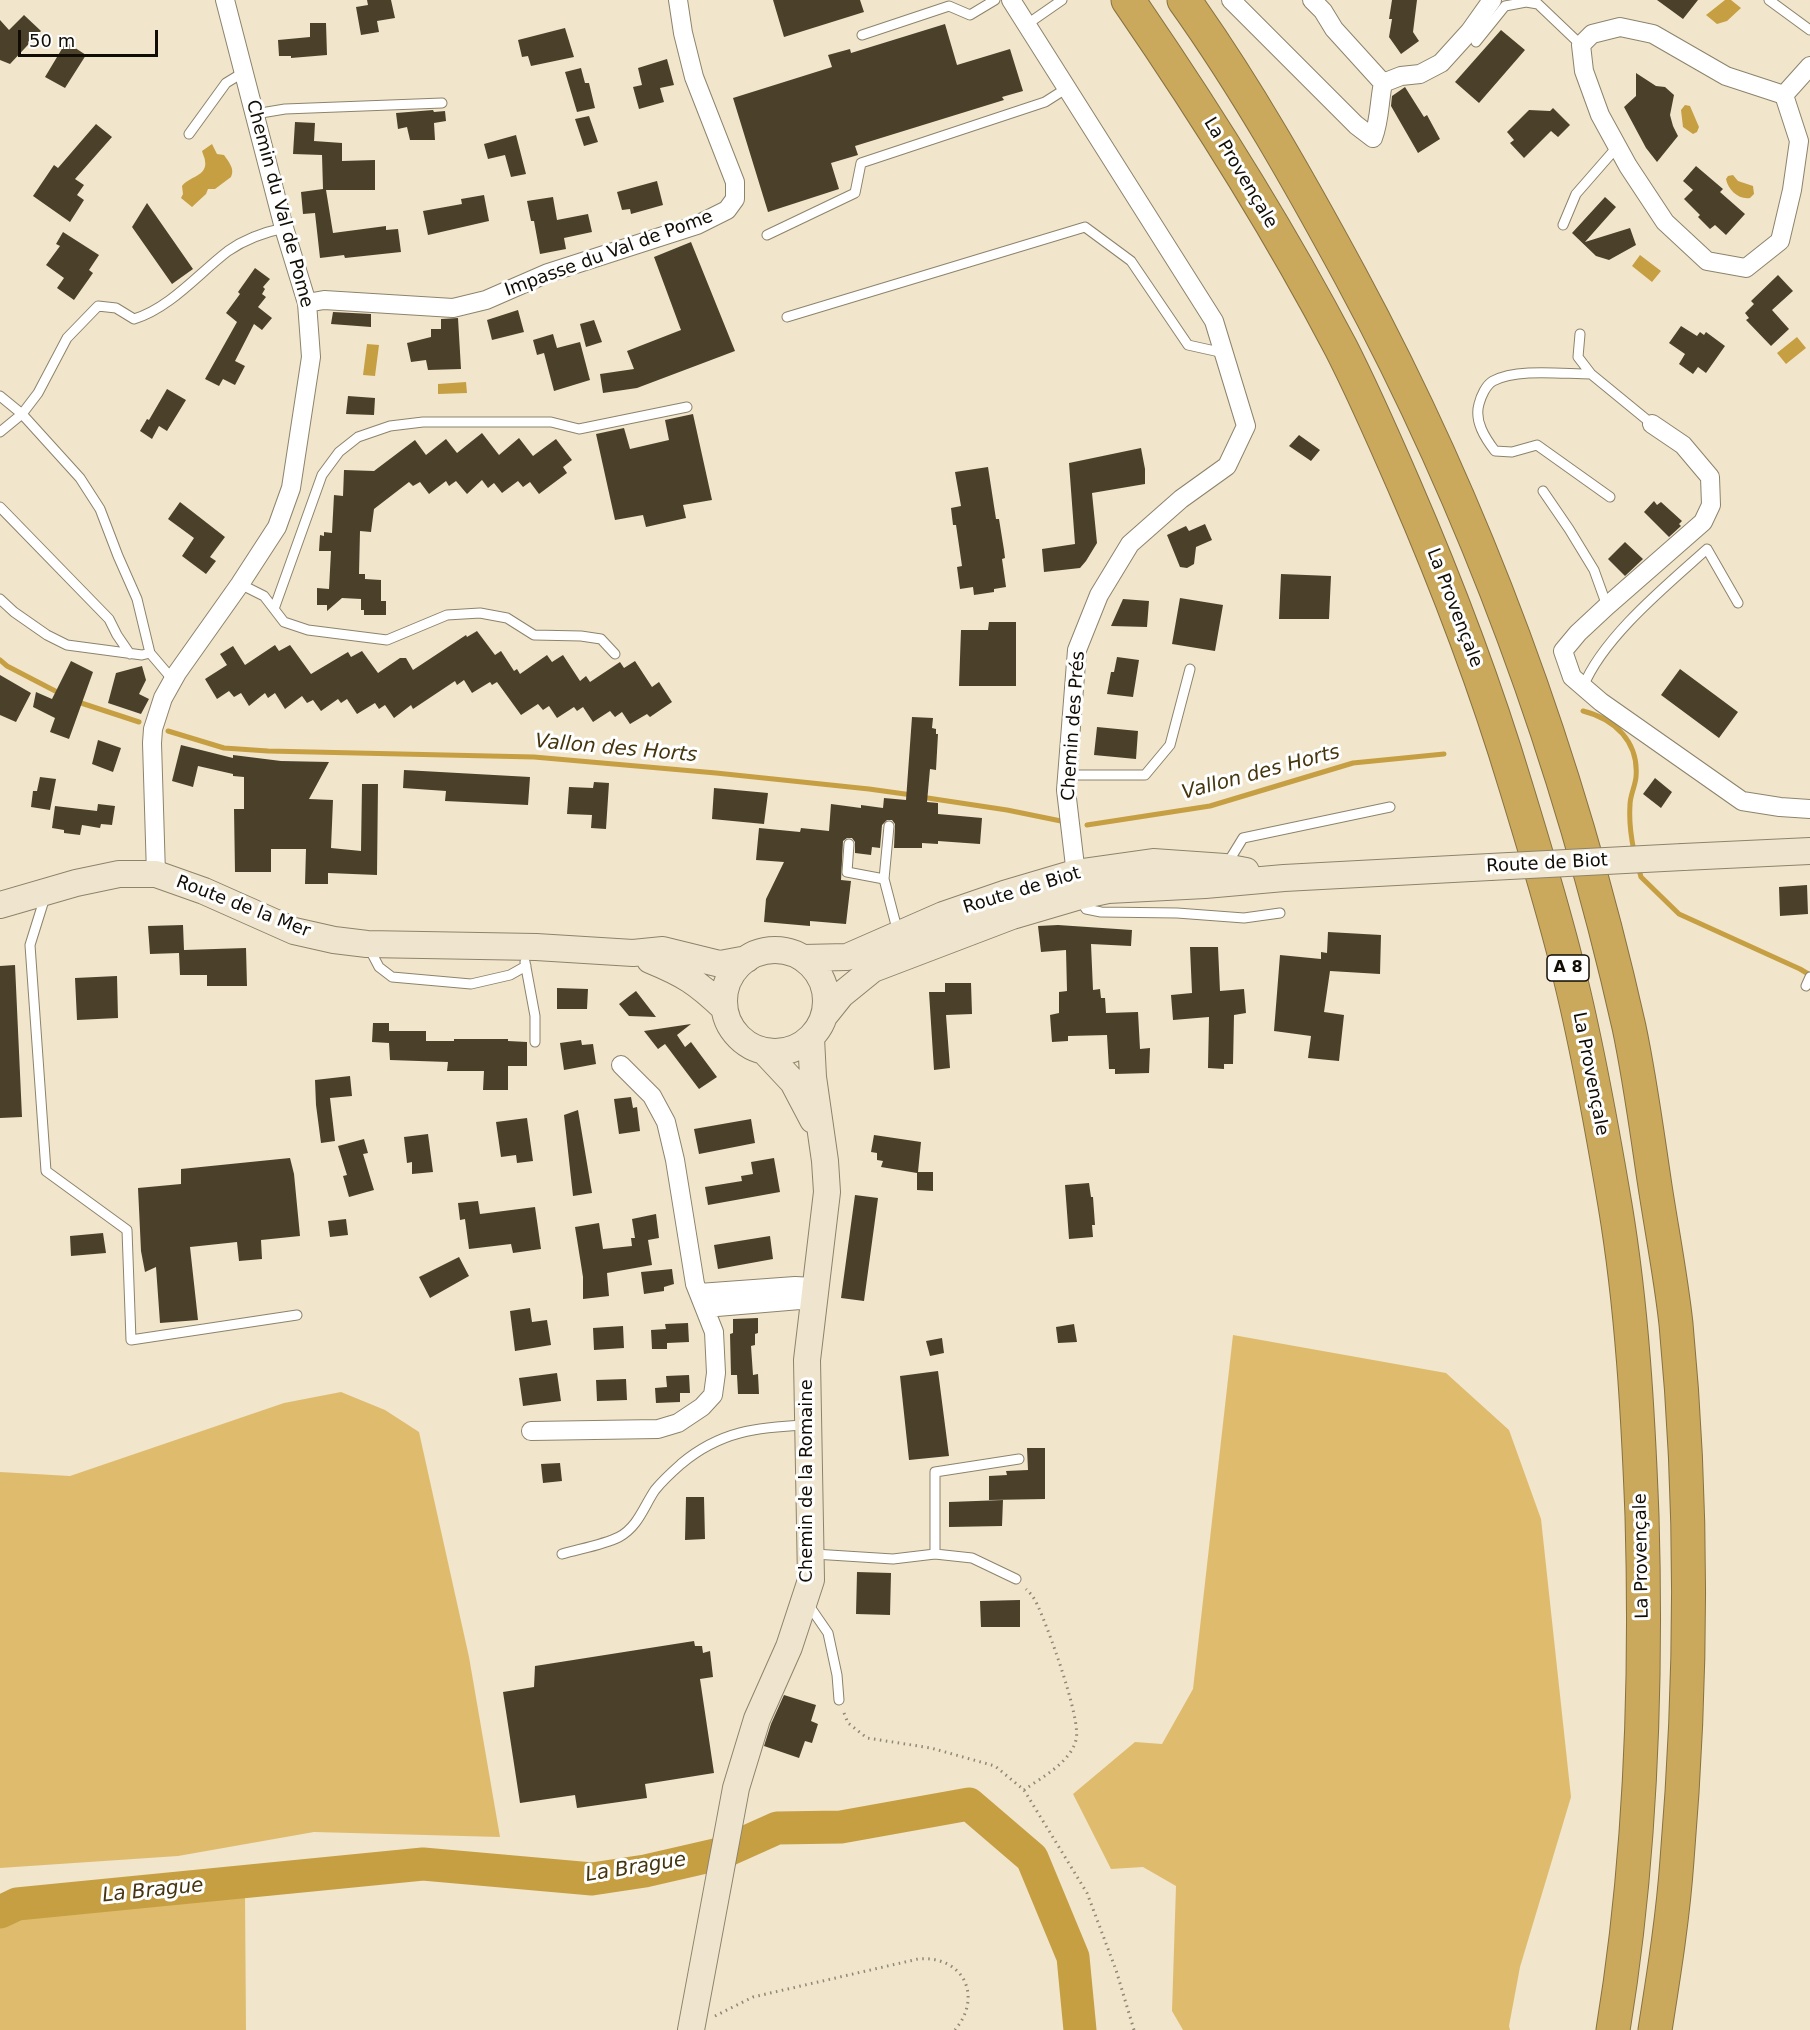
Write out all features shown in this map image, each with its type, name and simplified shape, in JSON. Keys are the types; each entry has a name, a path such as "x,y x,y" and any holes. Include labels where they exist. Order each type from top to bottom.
{"highway":[{"name":"La Provençale","path":"1128,0 1207,118 1297,268 1343,353 1389,452 1432,550 1478,668 1532,838 1569,975 1596,1099 1616,1211 1630,1329 1640,1447 1645,1677 1630,1905 1613,2030"},
{"name":"A 8","path":"1184,0 1252,102 1314,208 1413,395 1452,480 1495,585 1571,803 1630,1032 1675,1319 1684,1432 1689,1590 1685,1735 1677,1862 1656,2030"}],"main road":[{"name":"Route de Biot","path":"825,1015 858,979 873,969 1012,916 1077,884 1108,890 1284,878 1810,851"},
{"name":"Route de Biot","path":"803,958 847,957 943,915 1077,884 1153,862 1226,867 1284,878"},
{"name":"Route de la Mer","path":"0,905 119,874 156,874 204,891 294,931 334,940 524,956 633,952"},
{"path":"633,952 663,950 720,964 747,959"},
{"path":"775,950 789,952 803,958 815,969 823,983 826,999 825,1015 820,1027 811,1038 797,1048 781,1052 764,1052 750,1046 737,1036 724,1008 724,994 736,968 760,952 775,950"},
{"path":"633,952 676,970 694,981 724,1008"},
{"name":"Chemin de la Romaine","path":"692,2029 736,1788 757,1719 789,1647 811,1580 807,1360 827,1192 811,1038"},
{"name":"Chemin de la Romaine","path":"764,1052 793,1082 820,1134"}],"street":[{"name":"Chemin du Val de Pome","path":"156,874 153,729 163,698 173,680 277,527 291,488 311,357 307,303 284,228 225,0"},
{"name":"Impasse du Val de Pome","path":"307,303 324,300 453,308 486,300 548,273 697,225 728,210 735,199 735,182 694,77 678,0"},
{"path":"1011,0 1214,321 1224,353"},
{"path":"1232,0 1356,125 1373,138 1379,121 1379,102 1383,83"},
{"path":"1312,0 1323,11 1334,29 1383,83"},
{"path":"1383,83 1401,76 1420,74 1442,63 1470,31 1492,0"},
{"path":"1620,27 1653,34 1726,76 1784,95 1799,141 1792,190 1780,241 1746,268 1707,261 1665,222 1628,166 1600,115 1584,71 1581,45 1592,34 1620,27"},
{"path":"1784,95 1810,66"},
{"name":"Chemin des Prés","path":"1077,884 1066,790 1077,650 1099,595 1130,544 1181,499 1227,466 1246,426 1224,353"},
{"path":"1652,424 1683,445 1710,477 1711,505 1703,522 1607,606 1578,633 1563,651 1572,677 1601,702 1742,801 1810,809"},
{"path":"531,1431 658,1429 678,1423 702,1407 713,1395 717,1373 714,1332 695,1284 675,1160 666,1122 652,1096 621,1065"},
{"path":"702,1301 800,1300 814,1295"}],"lane":[{"path":"862,35 949,6 970,15 995,0"},
{"path":"1026,25 1062,0"},
{"path":"1769,0 1810,30"},
{"path":"1476,42 1505,6 1526,2 1538,4 1581,45"},
{"path":"189,134 226,83 244,72"},
{"path":"767,235 855,193 861,163 1045,102 1067,88"},
{"path":"255,114 285,109 442,103"},
{"path":"1563,225 1575,194 1617,147"},
{"path":"787,317 1085,227 1131,261 1188,345 1224,353"},
{"path":"0,432 22,414 38,393 67,338 98,306 116,309 134,319 148,315 229,251 262,233 284,228"},
{"path":"1580,334 1578,357 1591,374 1652,424"},
{"path":"1591,374 1510,375 1491,382 1481,398 1477,412 1485,438 1496,451 1512,452 1537,445 1610,497"},
{"path":"0,396 22,414 80,478 100,509 137,599 150,653 173,680"},
{"path":"274,609 322,475 339,452 358,437 390,426 423,422 551,422 579,429 687,407"},
{"path":"1543,491 1594,570 1607,606"},
{"path":"0,507 109,619 130,654"},
{"path":"1583,687 1607,645 1670,582 1707,549 1737,603"},
{"path":"240,584 264,596 284,622 308,630 387,640 447,615 480,614 507,618 534,635 581,636 601,639 615,654"},
{"path":"0,599 14,612 47,635 67,645 130,654 150,653"},
{"path":"1067,775 1145,775 1170,745 1190,669"},
{"path":"1190,874 1226,867 1243,838 1390,807"},
{"path":"873,969 892,938 896,925 884,879 889,826"},
{"path":"849,844 847,872 884,879"},
{"path":"1136,888 1179,876"},
{"path":"1077,884 1086,909 1101,912 1177,913 1244,918 1280,913"},
{"path":"46,892 30,945 46,1171 127,1230 131,1340 297,1315"},
{"path":"367,944 379,967 392,977 471,984 510,975 524,956"},
{"path":"524,956 535,1016 535,1042"},
{"path":"561,1554 620,1536 639,1520 647,1501 662,1481 712,1441 768,1426 807,1425"},
{"path":"935,1554 935,1472 1019,1459"},
{"path":"811,1554 893,1559 935,1554 972,1558 1016,1579"},
{"path":"805,1600 828,1633 837,1675 839,1700"}],"path":[{"path":"1016,1579 1033,1597 1043,1618 1074,1711 1077,1739 1066,1758 1024,1790"},
{"path":"839,1700 848,1723 867,1738 931,1748 995,1766 1024,1790 1087,1893 1116,1970 1134,2030"},
{"path":"692,2029 753,1997 918,1959 931,1958 944,1962 964,1979 969,2006 964,2019 955,2030"}],"shaded area":[{"path":"1725,0 1731,0 1741,8 1727,21 1717,24 1706,15"},
{"path":"1685,105 1690,106 1699,127 1693,134 1683,127 1681,110"},
{"path":"212,144 217,154 224,155 228,160 232,174 215,189 208,189 206,194 192,207 181,198 182,186 204,170 205,160 202,151"},
{"path":"1733,175 1738,181 1753,186 1754,194 1750,198 1738,196 1732,190 1726,179"},
{"path":"1640,255 1661,271 1652,282 1632,266"},
{"path":"1797,337 1806,348 1786,364 1777,353"},
{"path":"367,344 379,345 375,376 363,375"},
{"path":"466,382 467,393 438,394 438,384"},
{"path":"1233,1335 1446,1373 1509,1430 1541,1519 1571,1797 1520,1967 1510,2030 1183,2030 1172,2011 1176,1886 1143,1867 1111,1869 1073,1794 1135,1742 1162,1744 1193,1689"},
{"path":"341,1392 385,1410 419,1432 469,1657 500,1837 314,1832 178,1856 0,1868 0,1472 70,1476 284,1403"},
{"path":"245,1895 246,2030 0,2030 0,1924 12,1918 66,1907"}],"building":[{"path":"367,0 391,0 395,18 377,21 379,32 361,35 356,7 368,5"},
{"path":"773,0 860,0 864,12 784,37"},
{"path":"1392,0 1417,0 1413,32 1419,41 1401,54 1389,37"},
{"path":"1657,0 1698,0 1683,19"},
{"path":"24,15 41,31 10,64 0,60 0,20 9,30"},
{"path":"310,23 326,23 327,55 291,58 291,56 279,56 278,40 310,37"},
{"path":"945,24 957,65 1010,49 1023,91 1002,97 1004,100 855,146 858,155 831,163 839,189 768,212 733,98 832,67 828,55 850,49 851,53"},
{"path":"565,28 574,57 531,66 528,56 522,57 518,40"},
{"path":"1501,30 1525,50 1479,103 1455,82"},
{"path":"66,42 86,55 65,88 45,77"},
{"path":"667,59 674,85 660,88 664,102 639,109 633,87 642,85 638,68"},
{"path":"581,68 585,83 589,83 595,108 577,112 565,72"},
{"path":"1636,73 1656,86 1665,87 1674,95 1670,115 1678,136 1657,162 1646,148 1624,107 1636,96"},
{"path":"1405,87 1424,117 1427,115 1440,139 1418,153 1391,106 1392,96"},
{"path":"1553,108 1570,125 1558,137 1551,131 1524,158 1510,143 1514,140 1507,132 1529,110 1550,111"},
{"path":"433,110 434,112 445,111 446,121 434,123 435,140 410,140 407,127 398,129 396,113"},
{"path":"589,116 598,142 584,146 575,119"},
{"path":"295,122 315,123 314,141 342,143 342,161 375,160 375,190 326,190 333,233 386,226 386,230 398,229 401,252 345,258 344,255 320,258 315,213 303,214 301,192 323,189 322,155 293,154"},
{"path":"96,124 112,137 75,179 84,185 77,195 84,200 70,222 33,196 54,165 58,168"},
{"path":"516,135 526,174 511,177 505,155 488,159 484,144"},
{"path":"1696,166 1723,189 1720,192 1745,214 1726,235 1715,225 1710,229 1684,199 1693,190 1683,181"},
{"path":"657,181 663,205 631,214 630,209 622,210 617,192"},
{"path":"484,195 489,221 428,235 423,211 462,204 461,199"},
{"path":"553,197 557,220 588,214 592,232 564,238 566,249 540,254 534,221 531,221 527,201"},
{"path":"1605,197 1616,207 1585,242 1630,228 1636,245 1609,260 1596,256 1572,233"},
{"path":"147,203 193,269 172,284 132,227"},
{"path":"63,232 99,255 89,270 93,273 74,300 57,288 64,278 46,265 60,246 56,244"},
{"path":"691,242 735,351 637,388 603,393 600,374 634,369 627,351 681,330 654,257"},
{"path":"255,268 270,279 263,287 265,289 262,294 266,297 258,307 272,318 262,330 254,324 235,361 245,366 235,385 223,379 219,386 205,379 237,322 226,313"},
{"path":"1778,275 1793,291 1772,310 1789,329 1771,346 1746,320 1749,318 1745,313 1754,304 1751,301"},
{"path":"518,310 524,332 492,340 487,320"},
{"path":"333,312 371,314 371,327 331,324"},
{"path":"458,318 461,369 428,370 426,360 411,362 407,343 431,337 431,329 441,329 441,319"},
{"path":"594,320 602,342 586,347 580,324"},
{"path":"1681,326 1697,336 1700,332 1704,335 1706,332 1725,346 1706,373 1698,367 1693,374 1679,364 1685,354 1669,343"},
{"path":"553,334 557,348 580,342 590,380 554,391 544,353 537,355 533,340"},
{"path":"167,389 186,400 167,431 159,426 152,439 140,431"},
{"path":"348,396 375,398 374,415 346,414"},
{"path":"693,414 712,500 683,505 686,518 646,527 643,515 615,520 596,434 624,428 630,449 669,440 665,420"},
{"path":"482,433 499,455 519,438 533,456 556,439 572,460 563,467 567,473 539,494 530,482 523,487 518,481 502,493 494,483 488,488 482,480 467,494 456,481 449,486 446,481 429,494 420,482 413,486 409,482 374,509 371,532 360,531 359,574 365,574 365,579 381,580 381,601 386,601 386,615 364,615 364,610 361,610 361,599 342,598 327,611 327,605 317,605 317,588 329,589 331,551 319,551 320,535 324,536 324,532 332,533 334,495 343,496 344,470 374,471 415,440 426,455 446,439 457,453"},
{"path":"1299,435 1320,450 1311,461 1289,446"},
{"path":"1141,448 1145,484 1092,493 1097,543 1086,561 1080,568 1044,572 1042,549 1075,544 1069,463"},
{"path":"988,467 996,519 999,519 1004,550 1005,558 1002,559 1006,587 994,589 994,592 974,595 973,587 960,589 957,567 962,566 951,508 961,506 955,472"},
{"path":"1654,501 1657,505 1661,502 1682,521 1679,524 1681,526 1669,537 1644,512"},
{"path":"180,502 225,537 210,557 216,561 206,574 182,556 194,538 168,519"},
{"path":"1205,524 1212,540 1196,547 1194,564 1187,568 1180,567 1167,535 1186,526 1189,531"},
{"path":"1625,542 1643,559 1625,576 1608,559"},
{"path":"1281,574 1331,576 1329,619 1279,619"},
{"path":"1180,598 1223,605 1215,651 1172,644"},
{"path":"1123,599 1149,601 1147,627 1111,626"},
{"path":"989,622 1016,622 1016,686 959,686 961,630 988,630"},
{"path":"477,631 495,655 501,651 514,671 517,669 520,674 547,655 552,662 563,655 580,681 586,676 590,682 620,662 624,668 635,661 652,687 659,682 672,702 650,717 647,714 630,724 622,712 615,717 610,711 593,722 583,707 577,711 574,707 557,718 549,706 543,710 538,704 521,715 497,682 492,685 490,682 472,693 464,680 457,685 455,681 413,709 411,705 394,718 385,705 379,709 375,703 357,714 347,699 341,703 338,699 321,711 313,700 307,703 302,696 285,709 275,693 268,698 265,693 249,706 241,693 234,697 229,691 217,699 205,679 227,665 220,654 233,646 245,665 275,645 279,651 290,645 311,674 348,652 351,657 362,651 378,673 400,658 406,658 413,670 466,635 467,637"},
{"path":"1117,657 1139,660 1133,697 1107,694 1111,672 1114,672"},
{"path":"71,661 93,672 69,739 50,732 55,718 33,707 36,692 52,699"},
{"path":"142,666 146,680 139,694 149,699 141,714 108,703 116,673"},
{"path":"1680,669 1738,712 1719,738 1661,695"},
{"path":"0,675 31,693 16,722 0,715"},
{"path":"912,717 933,718 932,728 936,729 936,734 938,734 936,770 930,769 927,802 938,803 938,814 982,818 980,844 938,841 938,844 922,843 922,848 894,848 895,824 892,820 887,820 882,825 880,848 872,847 871,855 855,853 855,842 852,838 843,841 841,880 851,881 846,924 810,921 810,926 764,922 766,899 784,862 756,860 759,828 800,832 801,828 829,831 831,804 883,808 884,798 906,800"},
{"path":"1097,727 1138,731 1136,759 1094,755"},
{"path":"98,740 121,748 113,772 92,764"},
{"path":"181,745 233,758 233,755 281,761 329,762 309,799 333,800 331,848 361,851 362,784 378,784 377,875 328,873 328,884 305,884 306,849 271,849 271,872 235,872 234,809 244,809 244,777 198,766 193,787 172,781"},
{"path":"404,770 530,777 528,805 445,801 446,791 403,788"},
{"path":"40,777 56,779 50,810 31,807 33,791 37,791"},
{"path":"1655,778 1672,792 1661,808 1643,794"},
{"path":"594,782 609,783 606,829 591,828 592,815 567,814 569,787 593,788"},
{"path":"714,788 768,793 764,824 712,819"},
{"path":"98,804 115,806 112,825 101,824 100,828 82,825 80,835 64,833 64,830 52,828 55,806 97,811"},
{"path":"1807,885 1808,914 1780,916 1779,887"},
{"path":"183,925 184,950 246,948 247,986 207,986 207,975 180,975 179,953 150,954 148,926"},
{"path":"1058,925 1132,930 1131,946 1091,944 1093,990 1100,989 1101,998 1105,998 1106,1013 1138,1012 1140,1049 1150,1048 1149,1073 1115,1074 1115,1069 1109,1069 1107,1035 1068,1036 1068,1041 1052,1042 1050,1015 1059,1013 1059,992 1067,991 1066,950 1041,952 1038,926"},
{"path":"1328,932 1381,935 1380,974 1330,971 1324,1012 1344,1015 1339,1061 1308,1058 1311,1036 1274,1031 1280,955 1321,959 1321,952 1327,953"},
{"path":"1190,947 1218,947 1220,991 1244,989 1246,1013 1234,1015 1233,1064 1224,1064 1224,1069 1208,1068 1209,1017 1173,1020 1171,995 1192,993"},
{"path":"15,965 22,1117 0,1118 0,966"},
{"path":"117,976 118,1018 77,1020 75,978"},
{"path":"945,983 971,983 972,1014 946,1015 950,1068 934,1070 929,992 945,992"},
{"path":"557,988 588,989 587,1009 557,1009"},
{"path":"636,991 656,1017 629,1016 619,1004"},
{"path":"373,1023 389,1023 389,1031 426,1031 426,1041 508,1039 508,1041 527,1042 527,1066 508,1066 508,1090 483,1090 484,1071 447,1071 448,1062 390,1060 389,1043 372,1042"},
{"path":"691,1024 677,1035 685,1047 691,1042 717,1077 699,1089 665,1044 658,1049 644,1031"},
{"path":"581,1040 582,1045 593,1044 596,1064 564,1070 560,1043"},
{"path":"350,1076 352,1096 330,1098 335,1141 321,1143 315,1080"},
{"path":"631,1097 633,1108 637,1107 640,1131 619,1134 614,1099"},
{"path":"578,1110 592,1193 573,1196 564,1115"},
{"path":"527,1118 533,1161 517,1163 516,1155 501,1157 496,1122"},
{"path":"751,1119 755,1143 699,1154 694,1129"},
{"path":"428,1134 433,1172 412,1174 412,1162 407,1163 404,1137"},
{"path":"874,1135 921,1142 918,1172 933,1172 933,1191 917,1190 917,1173 881,1167 883,1161 877,1160 877,1153 871,1152"},
{"path":"364,1139 368,1153 363,1154 374,1190 349,1197 343,1176 347,1175 338,1146"},
{"path":"290,1158 294,1174 300,1236 261,1240 262,1259 239,1261 237,1242 190,1247 198,1320 160,1323 156,1267 145,1272 141,1251 138,1188 181,1184 181,1169"},
{"path":"774,1158 780,1192 708,1205 705,1187 742,1181 741,1176 753,1174 751,1162"},
{"path":"1089,1183 1091,1197 1093,1197 1095,1225 1092,1225 1093,1237 1069,1239 1065,1185"},
{"path":"855,1195 878,1198 864,1301 841,1298"},
{"path":"478,1201 480,1214 535,1207 541,1249 513,1253 511,1244 469,1249 465,1219 460,1220 458,1203"},
{"path":"656,1214 659,1238 648,1240 652,1265 607,1273 609,1296 583,1299 583,1277 575,1227 599,1223 603,1249 632,1246 631,1238 635,1238 632,1219"},
{"path":"346,1219 348,1235 330,1237 328,1221"},
{"path":"103,1233 106,1253 71,1256 70,1236"},
{"path":"770,1236 773,1259 718,1269 714,1245"},
{"path":"459,1257 469,1276 430,1298 419,1277"},
{"path":"672,1269 674,1284 664,1287 664,1291 644,1294 641,1272"},
{"path":"530,1308 532,1322 547,1320 551,1345 515,1351 510,1311"},
{"path":"758,1318 755,1345 751,1346 753,1375 758,1374 759,1394 738,1394 737,1375 731,1375 730,1334 733,1333 733,1319"},
{"path":"688,1323 689,1342 667,1343 667,1349 652,1349 651,1330 666,1329 665,1324"},
{"path":"1074,1324 1077,1342 1058,1343 1056,1327"},
{"path":"623,1326 624,1348 594,1350 593,1328"},
{"path":"942,1338 944,1353 930,1356 926,1341"},
{"path":"938,1371 949,1456 909,1460 900,1376"},
{"path":"557,1373 561,1401 523,1406 519,1378"},
{"path":"689,1375 690,1393 680,1393 680,1402 656,1403 655,1388 667,1387 666,1376"},
{"path":"626,1379 627,1400 597,1401 596,1380"},
{"path":"1027,1448 1045,1448 1045,1499 989,1500 989,1476 1007,1475 1006,1471 1028,1470"},
{"path":"560,1463 562,1481 543,1483 541,1464"},
{"path":"686,1497 704,1497 705,1539 685,1540"},
{"path":"1003,1500 1002,1526 949,1527 949,1502"},
{"path":"857,1572 891,1573 890,1615 856,1614"},
{"path":"1020,1600 1020,1627 981,1627 980,1601"},
{"path":"694,1641 695,1646 702,1646 703,1653 710,1651 713,1677 700,1679 714,1773 645,1784 647,1798 577,1808 575,1795 520,1803 503,1692 534,1687 535,1666"},
{"path":"784,1695 816,1705 811,1721 818,1724 812,1743 805,1741 799,1758 764,1746"}],"waterway":[{"name":"Vallon des Horts","path":"0,660 7,666 61,694"},
{"name":"Vallon des Horts","path":"75,701 139,722"},
{"name":"Vallon des Horts","path":"1583,711 1615,726 1623,734 1633,753 1636,777 1630,801 1630,817 1634,851"},
{"name":"Vallon des Horts","path":"168,731 224,748 534,757 716,773 912,795"},
{"name":"Vallon des Horts","path":"1087,825 1210,806 1353,763 1444,754"},
{"name":"Vallon des Horts","path":"921,797 1061,821"},
{"name":"Vallon des Horts","path":"1638,866 1641,877 1679,914 1810,975"},
{"name":"La Brague","path":"0,1912 17,1904 423,1864 592,1879 645,1871 719,1854 777,1828 841,1827 969,1804 1032,1858 1073,1957 1080,2030"}]}
